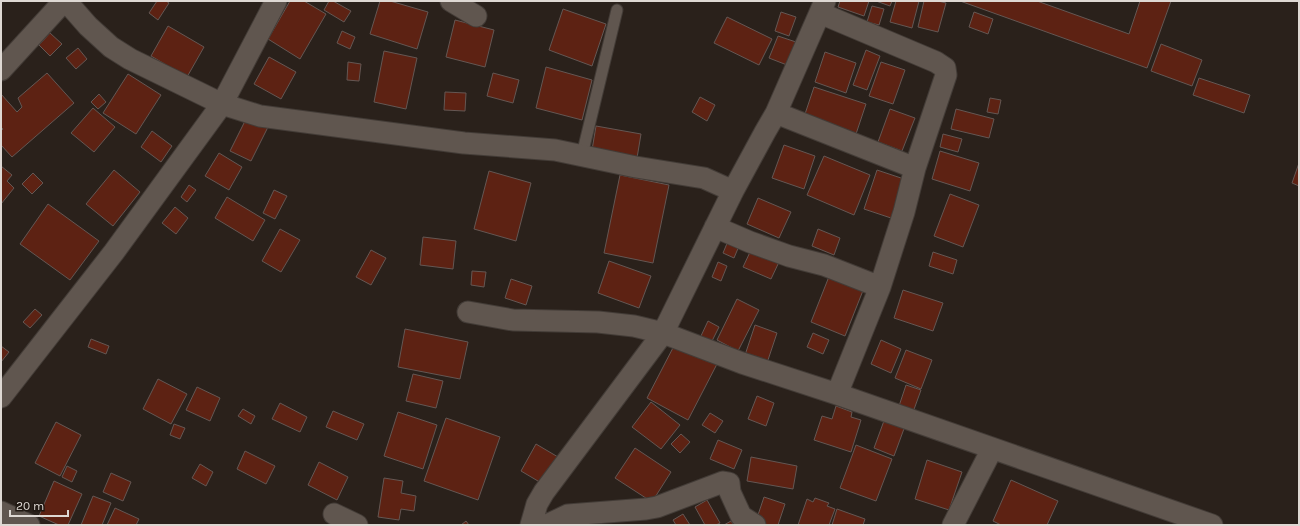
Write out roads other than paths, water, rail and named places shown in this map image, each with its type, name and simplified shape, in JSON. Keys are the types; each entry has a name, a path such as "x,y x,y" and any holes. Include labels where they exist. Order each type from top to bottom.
{"street":[{"path":"1,70 65,1 88,26 111,46 130,59 222,104 260,116 464,143 555,150 636,167 704,178 733,191"},
{"path":"1,397 114,252 222,104 276,1"},
{"path":"451,1 476,16"},
{"path":"530,525 537,504 544,492 663,333 733,191 776,113 823,7 936,62 945,68 946,75 880,287 837,394"},
{"path":"776,113 916,168"},
{"path":"715,227 750,242 789,256 824,265 880,287"},
{"path":"468,312 513,320 598,322 634,326 663,333 742,363 837,394 992,449 1185,520 1212,525"},
{"path":"953,525 992,449"},
{"path":"547,525 568,516 657,507 723,482 729,483 730,492 741,516 755,525"},
{"path":"1,512 29,525"},
{"path":"334,514 357,525"}],"lane":[{"path":"582,155 617,10"}]}
